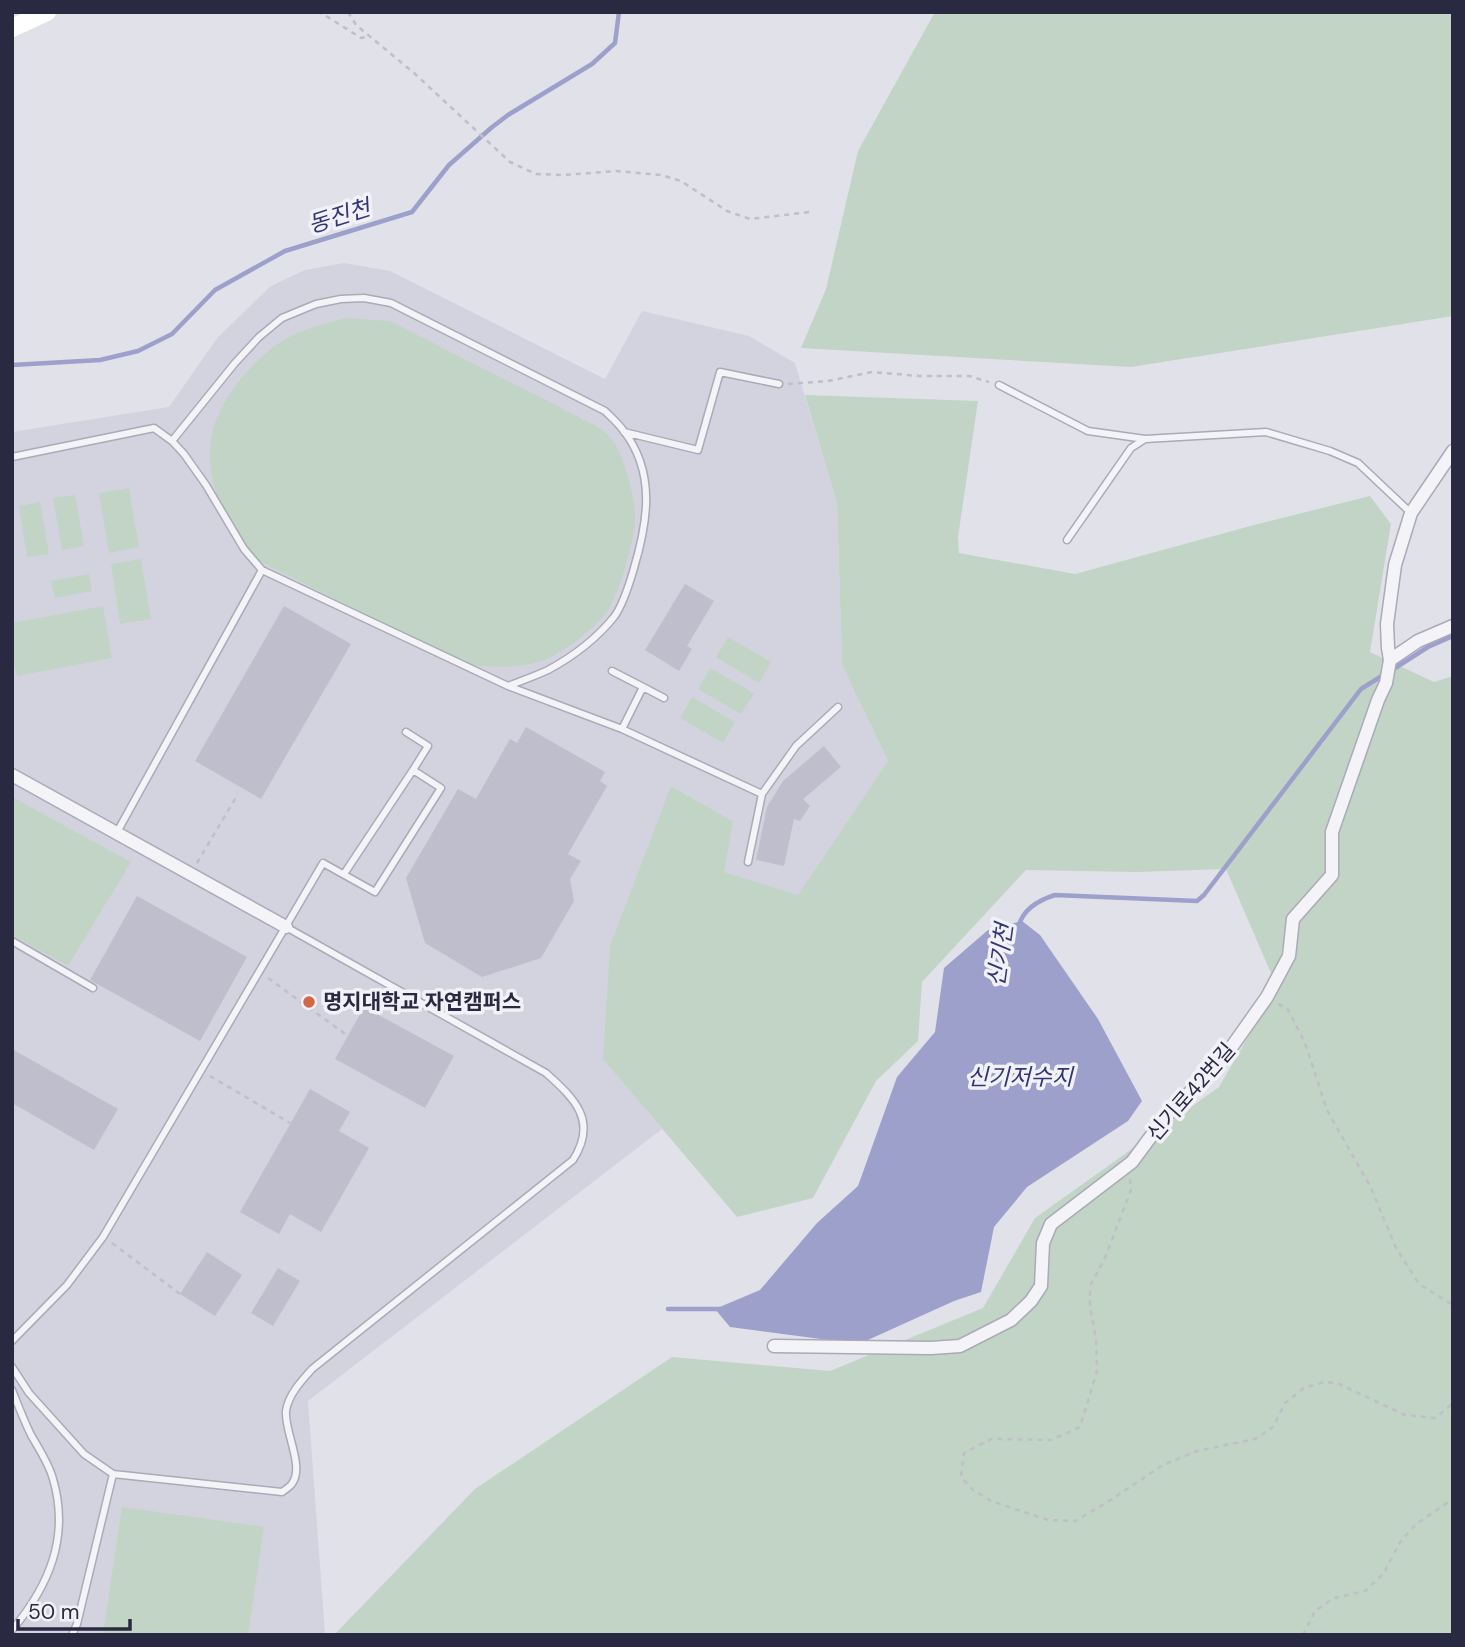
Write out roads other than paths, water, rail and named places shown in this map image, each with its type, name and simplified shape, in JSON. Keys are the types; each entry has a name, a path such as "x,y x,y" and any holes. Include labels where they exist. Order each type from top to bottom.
{"main road":[{"path":"12,28 47,12"}],"street":[{"name":"신기로42번길","path":"774,1346 960,1346 1010,1320 1031,1301 1041,1286 1043,1242 1051,1224 1128,1165 1166,1116 1222,1062 1267,996 1289,956 1293,919 1332,875 1332,832 1386,683 1390,660 1387,624 1395,565 1411,513 1453,451"},
{"path":"1390,660 1418,641 1453,626"},
{"path":"12,775 286,927"}],"lane":[{"path":"172,441 258,337 282,318 316,304 341,299 364,298 391,303 605,411 624,432 639,458 647,483 641,544 630,582 616,615 588,643 548,670 508,686"},
{"path":"624,432 698,450 720,372 779,384"},
{"path":"999,385 1088,431 1145,439 1266,432 1330,451 1358,463 1411,513"},
{"path":"12,457 154,428 184,454 244,549 262,570 508,686 622,729 762,794"},
{"path":"1068,540 1131,448 1145,439"},
{"path":"116,834 262,570"},
{"path":"612,671 664,698"},
{"path":"622,729 643,687"},
{"path":"748,862 762,794 796,746 838,707"},
{"path":"344,874 428,746 406,733"},
{"path":"12,1341 68,1285 103,1237 323,863 375,892 441,788 413,770"},
{"path":"12,1367 29,1393 84,1454 113,1474 282,1492 291,1485 297,1472 286,1412 290,1398 301,1381 312,1369 573,1160 580,1149 585,1136 582,1117 569,1094 547,1073 286,927"},
{"path":"12,942 93,988"},
{"path":"12,1390 53,1478 59,1511 58,1541 47,1580 12,1630"},
{"path":"72,1635 77,1624 113,1474"}],"water":[{"name":"신기저수지","path":"1022,921 1040,935 1098,1019 1142,1101 1128,1121 1027,1187 994,1227 981,1292 954,1301 859,1344 730,1327 715,1309 760,1290 817,1223 858,1186 897,1077 935,1032 944,968 988,930"}],"waterway":[{"name":"동진천","path":"12,365 100,360 138,351 172,334 215,290 285,251 412,212 449,165 491,128 592,64 615,43 619,12"},
{"name":"신기천","path":"1392,670 1428,647 1453,636"},
{"name":"신기천","path":"1019,925 1024,914 1033,906 1055,895 1197,901 1361,689 1385,674"},
{"name":"신기천","path":"668,1309 720,1309"}],"place":[{"name":"명지대학교 자연캠퍼스","path":"309,1002"}]}
